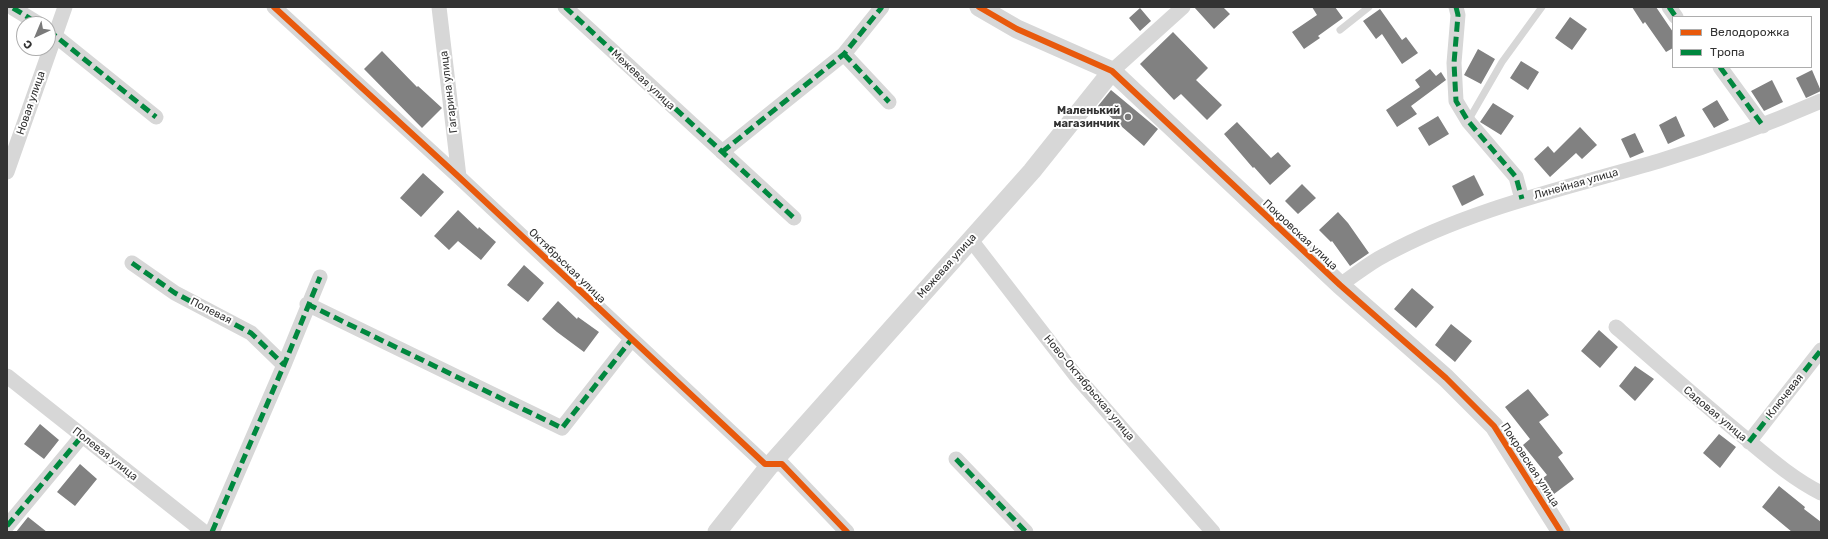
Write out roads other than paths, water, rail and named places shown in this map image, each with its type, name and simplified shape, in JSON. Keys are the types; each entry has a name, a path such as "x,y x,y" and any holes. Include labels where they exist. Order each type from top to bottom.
{"street":[{"name":"Новая улица","path":"56,24 65,7"},
{"name":"Октябрьская улица","path":"274,7 459,177 631,340 765,464 782,464 847,532"},
{"name":"Гагарина улица","path":"439,7 459,177"},
{"name":"Межевая улица","path":"564,7 794,218"},
{"path":"722,152 844,54 882,7"},
{"name":"Покровская улица","path":"979,7 1017,29 1112,71 1340,285 1446,378 1494,426 1561,532"},
{"name":"Межевая улица","path":"717,532 771,464 1032,171 1112,71 1183,7"},
{"path":"1456,7 1458,14 1454,63 1456,101 1468,121 1516,177 1522,199"},
{"path":"1669,7 1675,16"},
{"path":"13,8 26,16"},
{"path":"56,35 156,117"},
{"path":"844,54 889,102"},
{"name":"Новая улица","path":"7,172 44,56"},
{"path":"1721,68 1763,126"},
{"name":"Линейная улица","path":"1340,285 1384,255 1424,236 1522,199 1660,160 1763,126 1821,101"},
{"name":"Ново-Октябрьская улица","path":"971,240 1076,376 1213,532"},
{"name":"Полевая","path":"132,263 175,293 251,333 284,365"},
{"path":"212,532 284,365 307,304 320,277"},
{"path":"307,304 562,428 631,340"},
{"name":"Садовая улица","path":"1616,327 1696,398 1781,468 1821,493"},
{"name":"Ключевая","path":"1749,442 1821,350"},
{"name":"Полевая улица","path":"7,376 204,532"},
{"path":"7,526 82,436"},
{"path":"956,459 1018,530"}],"lane":[{"path":"1340,30 1369,7"},
{"path":"1468,121 1502,62 1542,7"}],"place":[{"name":"Маленький магазинчик","path":"1128,117"}]}
